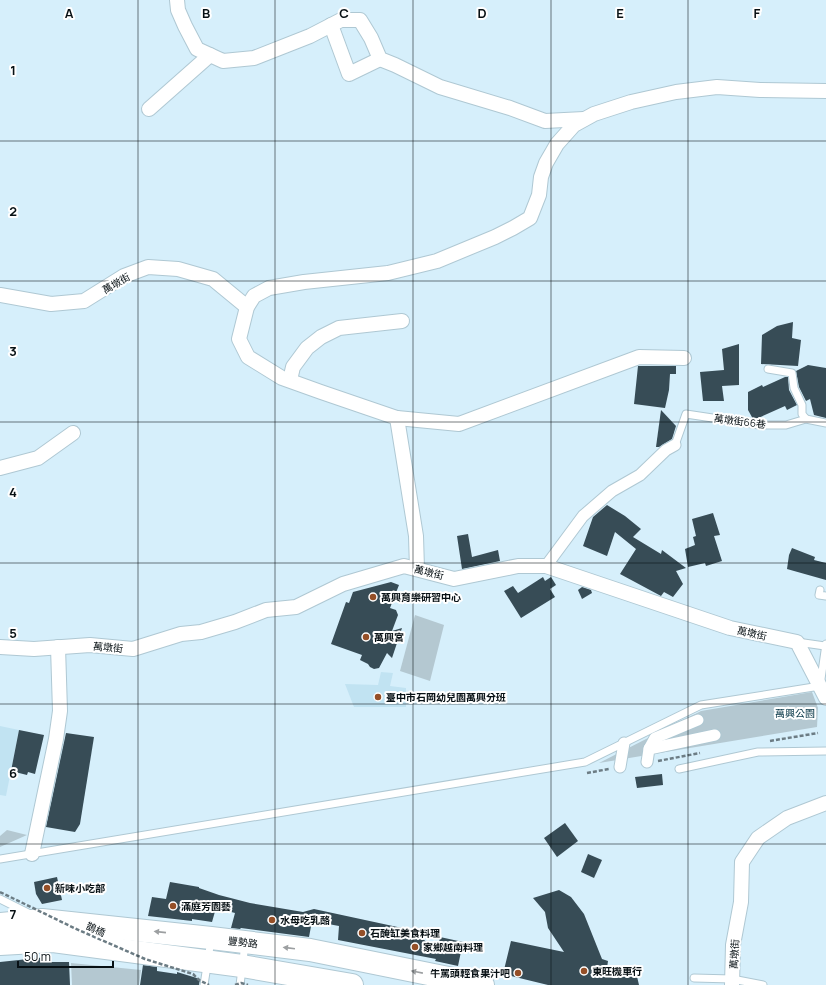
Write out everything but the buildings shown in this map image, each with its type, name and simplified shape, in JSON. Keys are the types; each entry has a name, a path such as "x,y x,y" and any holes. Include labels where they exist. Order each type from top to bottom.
{"main road":[{"name":"豐勢路","path":"0,924 42,920 245,942 314,951 483,985"},
{"path":"0,944 53,941 208,962 241,980 352,985"}],"street":[{"path":"177,0 178,10 197,49 223,61 254,58 310,36 341,20 360,20 371,38 380,59 440,87 510,108 545,121 584,120"},
{"path":"331,25 349,74 380,59"},
{"path":"149,109 210,55"},
{"path":"684,358 639,356 459,424 397,418 282,378 248,357 239,340 247,306 254,296 269,288 304,282 353,278 395,271 437,261 495,237 530,218 539,196 541,177 546,163 557,144 574,125 594,114 631,102 676,92 710,88 826,92"},
{"name":"萬墩街","path":"0,295 50,304 84,301 124,276 148,267 178,269 213,279 247,306"},
{"path":"290,380 293,367 307,348 321,337 339,328 402,321"},
{"path":"397,418 416,536 417,569"},
{"path":"0,468 38,458 72,433"},
{"path":"546,566 583,516 612,492 640,476 666,450 675,446"},
{"name":"萬墩街","path":"0,647 34,649 90,645 133,649 181,634 201,632 235,622 266,610 296,607 343,584 404,566 454,579 518,566 546,566 730,628 797,642"},
{"path":"797,642 824,690"},
{"path":"32,854 56,739 60,711 58,647"},
{"path":"647,762 649,749 655,738 698,720"},
{"path":"649,749 715,735"},
{"path":"620,767 624,743"},
{"name":"萬墩街","path":"732,982 733,945 741,902 742,862 758,838 787,818 826,803"}],"lane":[{"path":"768,369 792,373 794,388 802,405 802,414 806,419"},
{"name":"萬墩街66巷","path":"675,446 686,414 759,425 786,425 806,419 826,423"},
{"path":"820,590 819,595 826,596"},
{"path":"0,859 585,762 701,705 824,690 825,645 797,642"},
{"path":"679,770 758,752 826,751"},
{"path":"0,899 42,920"},
{"path":"204,985 211,938"},
{"path":"241,980 245,942"},
{"path":"694,978 763,985"}],"path":[{"name":"鵲橋","path":"0,892 74,928 145,959 193,974 209,985"}],"shaded area":[{"name":"臺中市石岡幼兒園萬興分班","path":"381,672 393,673 390,686 406,688 406,707 354,707 345,684 378,685"},
{"path":"0,726 19,730 6,796 0,795"}],"green space":[{"path":"415,615 444,625 430,681 400,671"},
{"name":"萬興公園","path":"812,692 818,708 817,727 599,763 701,711"},
{"path":"7,830 27,835 0,847 0,836"},
{"path":"71,963 141,970 139,985 72,985"}],"place":[{"name":"萬興育樂研習中心","path":"373,597"},
{"name":"萬興宮","path":"366,637"},
{"name":"臺中市石岡幼兒園萬興分班","path":"378,697"},
{"name":"新味小吃部","path":"47,888"},
{"name":"滿庭芳園藝","path":"173,906"},
{"name":"水母吃乳酪","path":"272,920"},
{"name":"石醃缸美食料理","path":"362,933"},
{"name":"家鄉越南料理","path":"415,947"},
{"name":"東旺機車行","path":"584,971"},
{"name":"牛罵頭輕食果汁吧","path":"518,973"}]}
